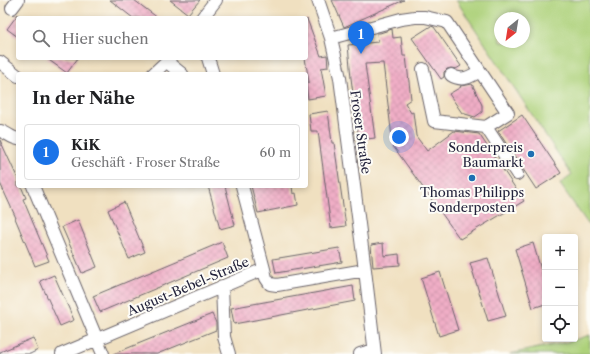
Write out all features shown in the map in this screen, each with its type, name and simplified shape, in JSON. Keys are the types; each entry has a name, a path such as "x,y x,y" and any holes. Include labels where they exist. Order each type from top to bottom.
{"street":[{"path":"204,16 216,0"},
{"name":"Froser Straße","path":"318,0 331,38 340,78 374,352"},
{"path":"331,38 401,19 414,17 426,17 447,22 508,112 486,127 434,120 423,69"},
{"path":"155,72 168,60 180,72"},
{"path":"209,60 212,72"},
{"path":"0,62 16,74"},
{"path":"451,75 453,77 463,79 468,78 480,71"},
{"path":"486,127 518,174"},
{"path":"0,131 16,138"},
{"path":"34,188 103,354"},
{"path":"243,188 264,269"},
{"name":"August-Bebel-Straße","path":"62,354 264,269 266,278 270,284 277,285 365,270"},
{"path":"222,286 224,337 229,354"},
{"path":"360,354 374,352"}],"green space":[{"path":"456,0 590,0 590,227 560,184 572,175"},
{"path":"590,335 590,354 510,354 566,342 578,342 578,339"}],"building":[{"path":"110,0 134,0 155,16 130,16"},
{"path":"170,0 200,0 188,14"},
{"path":"332,0 404,0 344,27"},
{"path":"16,17 16,36 7,29"},
{"path":"308,22 321,56 327,55 328,67 321,68 326,96 308,99 309,82 305,60 308,60"},
{"path":"431,26 434,27 461,66 456,69 447,69 444,72 444,77 441,79 412,38"},
{"path":"392,29 393,38 401,37 403,56 406,56 411,99 405,103 411,113 413,112 416,136 427,151 454,131 479,134 524,201 460,239 393,146 383,63 365,64 375,138 359,140 348,45 378,42 377,33"},
{"path":"49,60 77,60 68,72"},
{"path":"472,84 482,105 482,112 475,117 462,113 449,94 461,87 460,86"},
{"path":"328,111 346,226 331,228 318,131 311,131 309,114"},
{"path":"522,115 561,173 536,189 498,131"},
{"path":"0,140 16,175 16,188 22,188 26,198 23,199 49,261 35,266 0,183"},
{"path":"209,188 226,188 235,225 220,229"},
{"path":"252,188 292,188 293,194 296,193 298,205 258,213"},
{"path":"124,202 145,252 129,259 108,210"},
{"path":"78,220 97,267 82,273 62,227"},
{"path":"222,242 228,258 100,312 93,296"},
{"path":"383,243 384,256 399,254 400,265 373,267 371,245"},
{"path":"533,243 542,273 542,305 533,308 515,249"},
{"path":"339,248 342,262 276,273 273,259"},
{"path":"488,258 506,316 488,321 470,263"},
{"path":"440,272 458,330 439,336 421,278"},
{"path":"54,275 74,320 60,326 40,281"},
{"path":"353,286 355,301 234,324 231,308"},
{"path":"212,314 216,323 216,330 157,354 113,354"},
{"path":"33,338 38,350 30,354 0,354 0,352"}],"place":[{"name":"KiK","path":"361,54"},
{"name":"Sonderpreis Baumarkt","path":"531,154"},
{"name":"Thomas Philipps Sonderposten","path":"472,178"}]}
